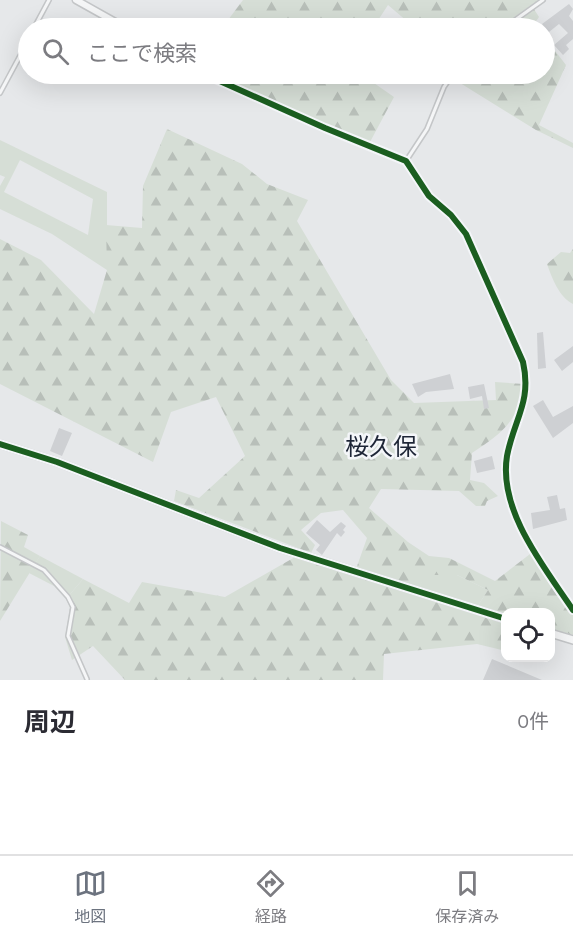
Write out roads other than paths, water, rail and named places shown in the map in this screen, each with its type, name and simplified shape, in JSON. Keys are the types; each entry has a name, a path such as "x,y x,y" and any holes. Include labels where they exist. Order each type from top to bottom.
{"street":[{"path":"76,0 108,18"},
{"path":"226,84 324,128 406,161 429,196 451,215 466,234 523,362 528,385 507,456 507,480 515,512 528,544 573,610"},
{"path":"0,444 57,462 280,548 501,618"},
{"path":"555,635 573,640"}],"lane":[{"path":"39,18 49,0"},
{"path":"518,18 543,0"},
{"path":"0,93 18,60"},
{"path":"406,161 427,129 446,84"},
{"path":"0,547 44,570 68,597 73,607 68,636 87,679"}],"district":[{"name":"桜久保","path":"381,447"}]}
